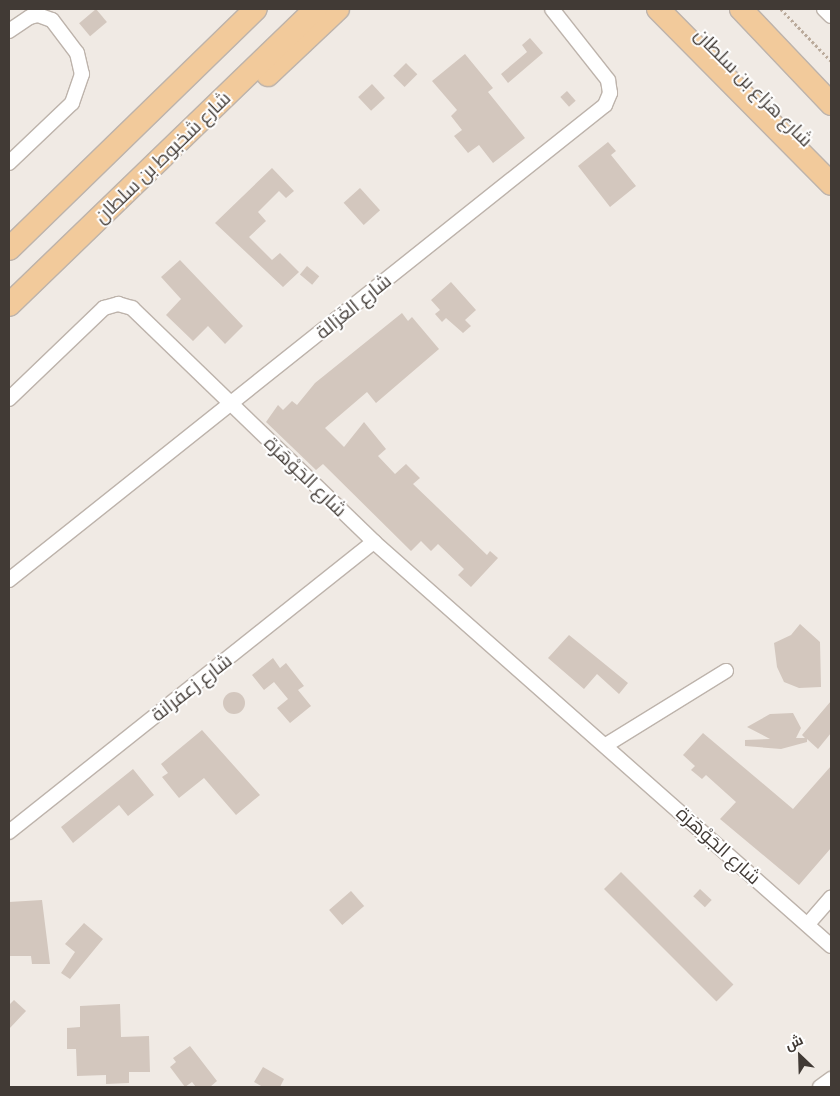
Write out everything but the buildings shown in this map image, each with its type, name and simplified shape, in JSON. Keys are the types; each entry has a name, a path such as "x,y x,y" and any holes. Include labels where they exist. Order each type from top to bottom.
{"main road":[{"path":"9,250 256,9"},
{"path":"236,86 257,55 296,9"},
{"name":"شارع شخبوط بن سلطان","path":"9,305 315,9"},
{"path":"213,108 231,103 249,92 338,9"},
{"path":"658,9 831,184"},
{"name":"شارع هزاع بن سلطان","path":"676,9 831,165"},
{"path":"723,9 752,33 778,48"},
{"path":"741,9 831,104"}],"street":[{"name":"شارع الغَزالة","path":"9,580 605,104 610,93 608,80 552,9"},
{"path":"824,9 831,16"},
{"path":"9,31 30,17 38,15 52,20 77,53 82,74 72,103 9,163"},
{"name":"شارع الجَوْهَرَة","path":"9,399 104,308 118,304 132,308 374,542 606,745 831,946"},
{"name":"شارع زعفرانة","path":"9,832 374,542"},
{"path":"606,745 726,671"},
{"path":"808,924 831,898"},
{"path":"820,1087 831,1079"}],"path":[{"path":"781,9 831,61"}]}
